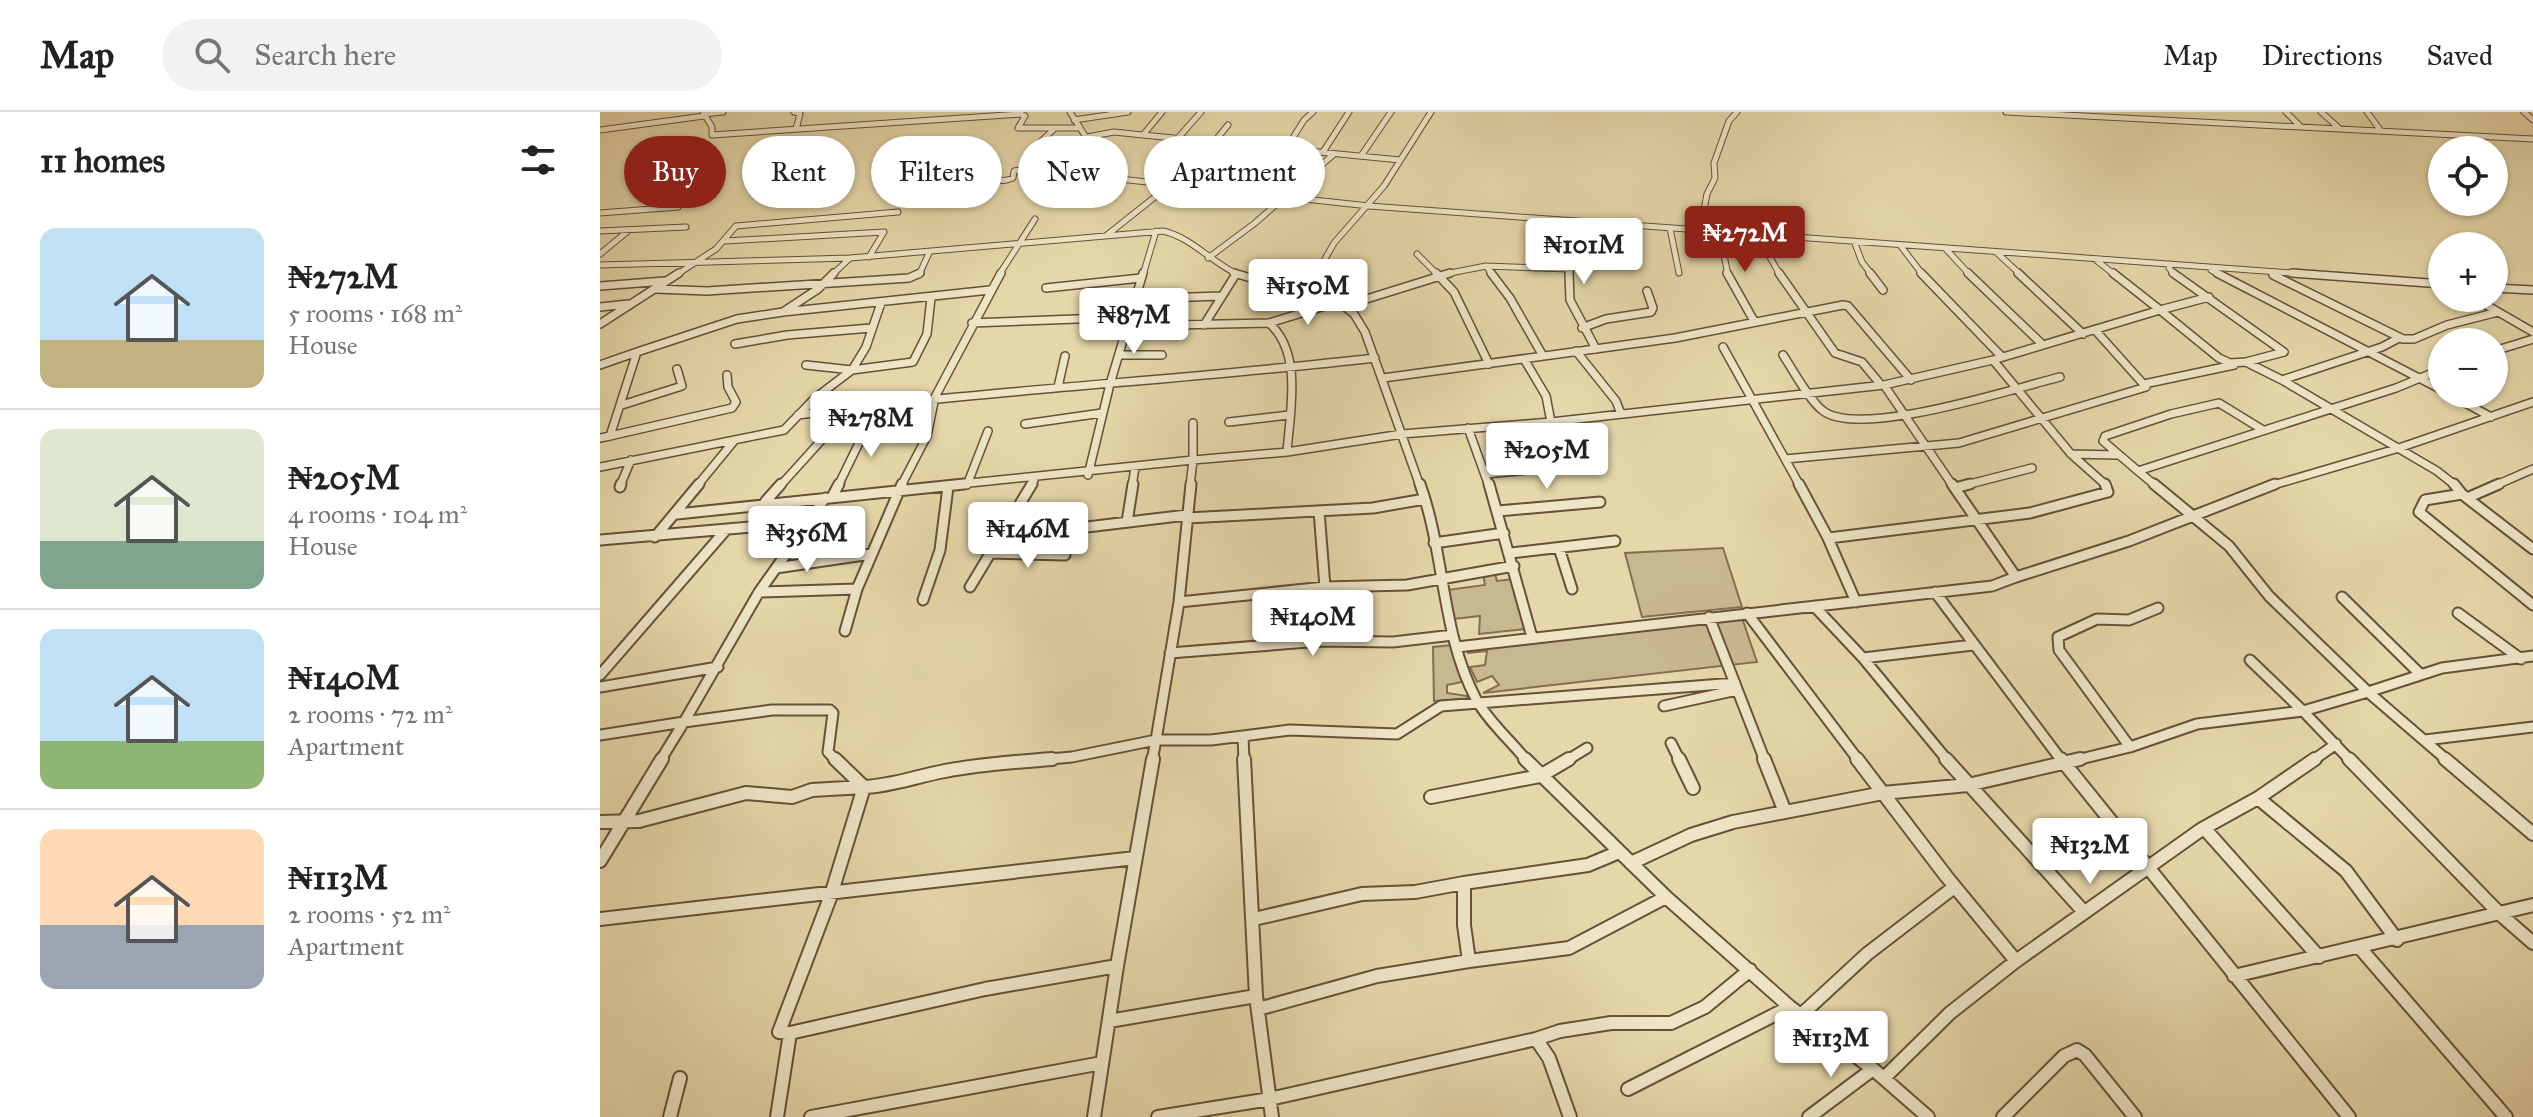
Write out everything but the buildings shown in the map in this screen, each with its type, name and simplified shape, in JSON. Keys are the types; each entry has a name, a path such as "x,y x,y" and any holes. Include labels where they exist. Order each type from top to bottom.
{"street":[{"path":"600,130 723,112"},
{"path":"794,112 800,114 796,129"},
{"path":"1070,112 1086,136"},
{"path":"1074,120 1128,112"},
{"path":"1143,135 1162,112"},
{"path":"1180,136 1201,112"},
{"path":"1294,136 1313,112"},
{"path":"1325,149 1349,112"},
{"path":"1361,156 1391,112"},
{"path":"1430,112 1369,206 1320,264 1314,282 1354,314 1365,332 1383,378 1425,499 1453,635 1466,677 1478,702 1540,776 1666,897 1796,1011 1928,1117"},
{"path":"1700,230 1707,194 1715,178 1714,163 1729,121 1737,112"},
{"path":"2006,112 2533,139"},
{"path":"2170,112 2173,119"},
{"path":"2204,112 2212,121"},
{"path":"2247,112 2257,124"},
{"path":"2286,112 2300,126"},
{"path":"2321,112 2339,128"},
{"path":"2367,112 2381,131"},
{"path":"2524,112 2533,120"},
{"path":"704,114 712,127 712,135 970,115 1023,114 1018,128 1079,128"},
{"path":"1219,136 1228,125"},
{"path":"1047,136 1053,130"},
{"path":"1092,136 1114,132 1155,136"},
{"path":"1325,152 1400,160"},
{"path":"1325,162 1334,154"},
{"path":"1002,180 1013,178 1014,171 1018,170"},
{"path":"1325,201 2428,283"},
{"path":"1107,235 1144,205"},
{"path":"600,213 665,208"},
{"path":"1208,258 1272,208"},
{"path":"600,324 726,241 734,228 746,223 898,212"},
{"path":"845,631 871,554 898,491 927,436 935,397 990,290 1035,219"},
{"path":"1586,222 1569,269 1571,310 1596,349"},
{"path":"600,231 686,227"},
{"path":"1670,228 1679,273"},
{"path":"600,254 629,230"},
{"path":"600,265 869,257 1156,231 1175,234 1236,274 1290,287 1317,287"},
{"path":"1088,475 1110,384 1156,231"},
{"path":"1719,231 1721,252 1733,287 1754,321"},
{"path":"726,241 884,232 869,257"},
{"path":"1757,234 1786,286 1835,353 1862,362 1882,385 2016,577"},
{"path":"1854,241 1862,262 1883,290"},
{"path":"1829,538 1977,522 2030,513 2108,492 2107,486 2071,454 2041,419 1997,358 1916,268 1900,245"},
{"path":"1946,249 2043,345"},
{"path":"1996,252 2083,334"},
{"path":"656,289 707,291 821,286 915,277 929,253"},
{"path":"1417,254 1454,292 1489,364"},
{"path":"783,312 821,286 850,258"},
{"path":"2095,260 2219,358 2242,362 2282,380 2399,448 2451,480 2464,496 2533,549"},
{"path":"2144,384 2284,352 2209,297 2177,278 2169,268 2170,264"},
{"path":"972,323 1269,323 1440,275 1486,266 1569,269"},
{"path":"1486,266 1510,298 1543,356"},
{"path":"2204,267 2428,383"},
{"path":"2271,272 2399,338 2414,339 2447,325 2498,312 2533,332"},
{"path":"1204,325 1236,274"},
{"path":"1046,288 1141,278"},
{"path":"600,286 665,281"},
{"path":"2508,289 2533,290"},
{"path":"600,365 737,319 990,290"},
{"path":"1582,328 1606,319 1651,312 1654,310 1647,291"},
{"path":"1135,299 1221,296"},
{"path":"677,514 765,502 1088,475 1193,460 1287,452 1402,434 1551,422 1882,385 1997,358 2209,297"},
{"path":"806,365 852,370 916,359 927,334 931,298"},
{"path":"600,467 779,432 815,398 852,370 866,347 881,303"},
{"path":"600,307 631,304"},
{"path":"1383,378 1675,338 1843,305 1848,306 1911,380"},
{"path":"1269,323 1280,332 1292,369 1287,452"},
{"path":"735,344 787,335 871,328"},
{"path":"1785,459 1959,443 2146,387 2095,330"},
{"path":"2282,380 2368,352 2399,338"},
{"path":"2508,347 2533,339"},
{"path":"1723,347 1748,398 1829,538 1856,602"},
{"path":"1576,351 1616,401 1621,414"},
{"path":"610,436 637,352"},
{"path":"1119,355 1162,355"},
{"path":"1783,355 1822,411 1834,417 1867,420 1906,416 2060,377"},
{"path":"1058,387 1065,356"},
{"path":"798,415 935,397 1292,369 1375,358"},
{"path":"1524,359 1546,396 1551,422"},
{"path":"622,405 682,386 677,369"},
{"path":"2138,471 2396,388 2428,373"},
{"path":"600,438 732,408 736,402 728,387 727,375"},
{"path":"1457,647 2004,584 2016,577 2129,541 2315,469 2399,448 2533,402"},
{"path":"2263,430 2219,403 2171,414 2105,436 2103,441 2190,517 2229,546 2269,596 2368,692 2533,834"},
{"path":"600,861 618,824 659,765 759,592 828,498 866,434 878,404"},
{"path":"2475,408 2491,417"},
{"path":"765,502 828,433 839,410"},
{"path":"1025,424 1102,413"},
{"path":"1229,422 1289,415"},
{"path":"1094,1117 1179,602 1193,460 1193,423"},
{"path":"1468,428 1511,553 1532,637"},
{"path":"967,485 988,431"},
{"path":"655,537 734,441"},
{"path":"2071,454 2117,455"},
{"path":"620,487 631,460"},
{"path":"1486,474 1579,465"},
{"path":"1127,522 1135,468"},
{"path":"1955,488 2032,468"},
{"path":"2533,469 2464,496 2425,500 2419,512 2533,605"},
{"path":"970,587 1034,480"},
{"path":"923,600 940,550 948,487"},
{"path":"1087,527 1187,516 1373,508 1425,499"},
{"path":"1498,511 1600,502"},
{"path":"1319,511 1325,587"},
{"path":"600,540 809,522"},
{"path":"600,675 725,531"},
{"path":"1434,543 1504,533"},
{"path":"1511,553 1615,541"},
{"path":"1559,548 1572,589"},
{"path":"991,553 1065,555"},
{"path":"776,568 871,554"},
{"path":"1179,602 1325,587 1441,580 1514,566"},
{"path":"759,592 857,589"},
{"path":"1935,592 2065,764 2349,1117"},
{"path":"2342,597 2420,674"},
{"path":"1814,606 1863,658 1968,785 2084,912"},
{"path":"2130,747 2059,650 2058,637 2097,619 2129,620 2158,608"},
{"path":"1747,613 1953,888 2016,961"},
{"path":"2458,613 2527,658"},
{"path":"1709,617 1785,812"},
{"path":"1170,653 1321,641 1393,642 1453,635"},
{"path":"1863,658 1973,645"},
{"path":"1631,863 1691,835 1733,822 1883,793 1968,785 2130,747 2197,724 2303,711 2420,674 2527,658"},
{"path":"2250,660 2501,915 2533,943"},
{"path":"600,687 718,667"},
{"path":"600,822 618,824 746,793 792,797 812,790 887,786 942,771 1072,757 1156,740 1182,738 1209,742 1290,730 1397,734 1441,706 1736,686"},
{"path":"1664,706 1736,686"},
{"path":"600,735 772,710 830,710 833,713 828,752 864,787"},
{"path":"2425,740 2533,727"},
{"path":"1243,736 1257,1002 1272,1117"},
{"path":"1671,743 1693,788"},
{"path":"1809,1117 1878,1074 2016,961 2147,867 2204,828 2258,798 2336,744"},
{"path":"1431,797 1540,776 1587,748"},
{"path":"864,787 831,895 779,1032 790,1033 985,989 1117,966"},
{"path":"2258,798 2346,871 2397,940"},
{"path":"2204,828 2319,957"},
{"path":"1254,919 1362,894 1415,892 1588,865 1619,852"},
{"path":"600,919 1135,858"},
{"path":"1464,883 1464,925 1469,961"},
{"path":"1628,1089 1796,1011 1953,888"},
{"path":"1109,1021 1257,1002 1377,976 1569,948 1666,897"},
{"path":"2234,976 2397,940 2533,905"},
{"path":"2360,948 2506,1117"},
{"path":"1158,1117 1270,1099 1560,1031 1611,1023 1671,1023 1705,1007 1750,970"},
{"path":"777,1117 790,1033"},
{"path":"1536,1039 1549,1058 1570,1117"},
{"path":"2003,1117 2064,1056 2077,1050 2085,1055 2135,1117"},
{"path":"811,1117 1102,1063"},
{"path":"670,1117 680,1078"}],"shaded area":[{"path":"1723,548 1742,607 1642,617 1625,553"},
{"path":"1494,571 1497,581 1513,579 1526,629 1479,634 1480,616 1454,619 1447,590 1485,585 1483,574"},
{"path":"1742,618 1757,662 1483,693 1499,685 1492,676 1477,682 1470,667 1485,665 1487,651 1468,653 1467,645"},
{"path":"1452,645 1462,682 1447,685 1447,693 1467,696 1467,699 1434,701 1433,647"}]}
